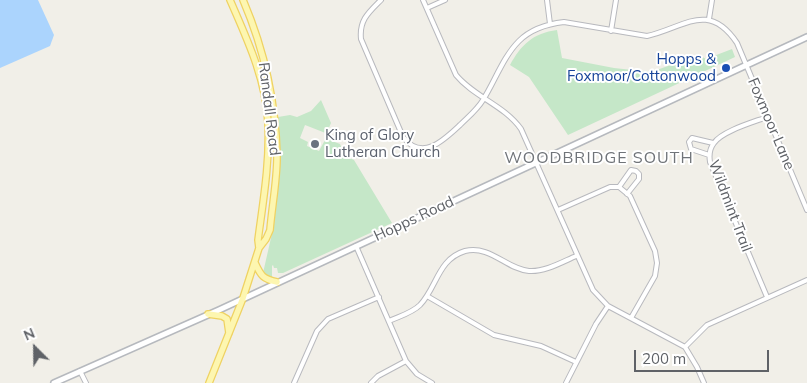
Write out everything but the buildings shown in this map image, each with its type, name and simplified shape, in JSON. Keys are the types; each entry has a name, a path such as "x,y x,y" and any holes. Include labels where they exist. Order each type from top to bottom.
{"main road":[{"name":"Randall Road","path":"209,383 255,263 259,248 258,240 266,188 268,123 264,97 252,50 230,0"},
{"name":"Randall Road","path":"243,0 258,39 266,71 277,158 270,230 259,248"},
{"name":"Hopps Road","path":"54,383 278,282 807,37"},
{"path":"255,263 261,276 278,282"},
{"path":"208,314 222,316 227,319 229,333"}],"street":[{"path":"381,0 363,19 361,39 404,137 408,143 422,149 442,141 471,114 484,99 517,43 532,30 564,22 611,31 647,36 655,35 692,19 709,19 712,0"},
{"path":"423,0 456,75 464,84 484,99 509,114 521,129 558,210 576,256 593,290 608,306 685,347 698,368 704,383"},
{"path":"426,8 445,0"},
{"path":"547,0 550,24"},
{"path":"611,31 616,0"},
{"name":"Foxmoor Lane","path":"709,19 722,26 732,35 807,210"},
{"name":"Wildmint Trail","path":"767,116 724,135 713,143 709,155 710,162 767,297"},
{"path":"709,155 691,149 689,142 692,138 713,143"},
{"path":"619,187 631,170 636,171 639,174 639,179 627,194"},
{"path":"558,210 610,187 619,187 630,196 655,251 657,263 655,276 631,318"},
{"path":"356,246 406,361 416,374 432,383"},
{"path":"390,321 418,307 427,296 447,261 464,252 482,250 528,271 546,268 576,256"},
{"path":"685,347 707,325 807,280"},
{"path":"427,296 494,335 541,346 576,362"},
{"path":"294,383 317,331 322,325 328,319 379,297"},
{"path":"566,383 596,324 608,306"},
{"path":"371,383 378,376 406,361"},
{"path":"80,371 86,383"}],"green space":[{"path":"557,30 562,58 614,68 651,72 699,55 706,59 732,49 735,57 568,135 529,77 510,65 523,46 534,37"},
{"path":"321,100 331,123 328,134 305,125 300,138 308,142 307,146 319,151 325,140 330,137 332,141 340,144 345,156 354,160 392,223 283,273 278,273 277,268 274,268 273,265 272,277 268,278 263,273 273,229 278,185 278,117 290,115 297,117 311,111"}],"water":[{"path":"0,0 38,0 54,35 50,46 0,68"}],"place":[{"name":"Hopps & Foxmoor/Cottonwood","path":"726,68"},
{"name":"King of Glory Lutheran Church","path":"315,144"}],"district":[{"name":"WOODBRIDGE SOUTH","path":"599,158"}]}
